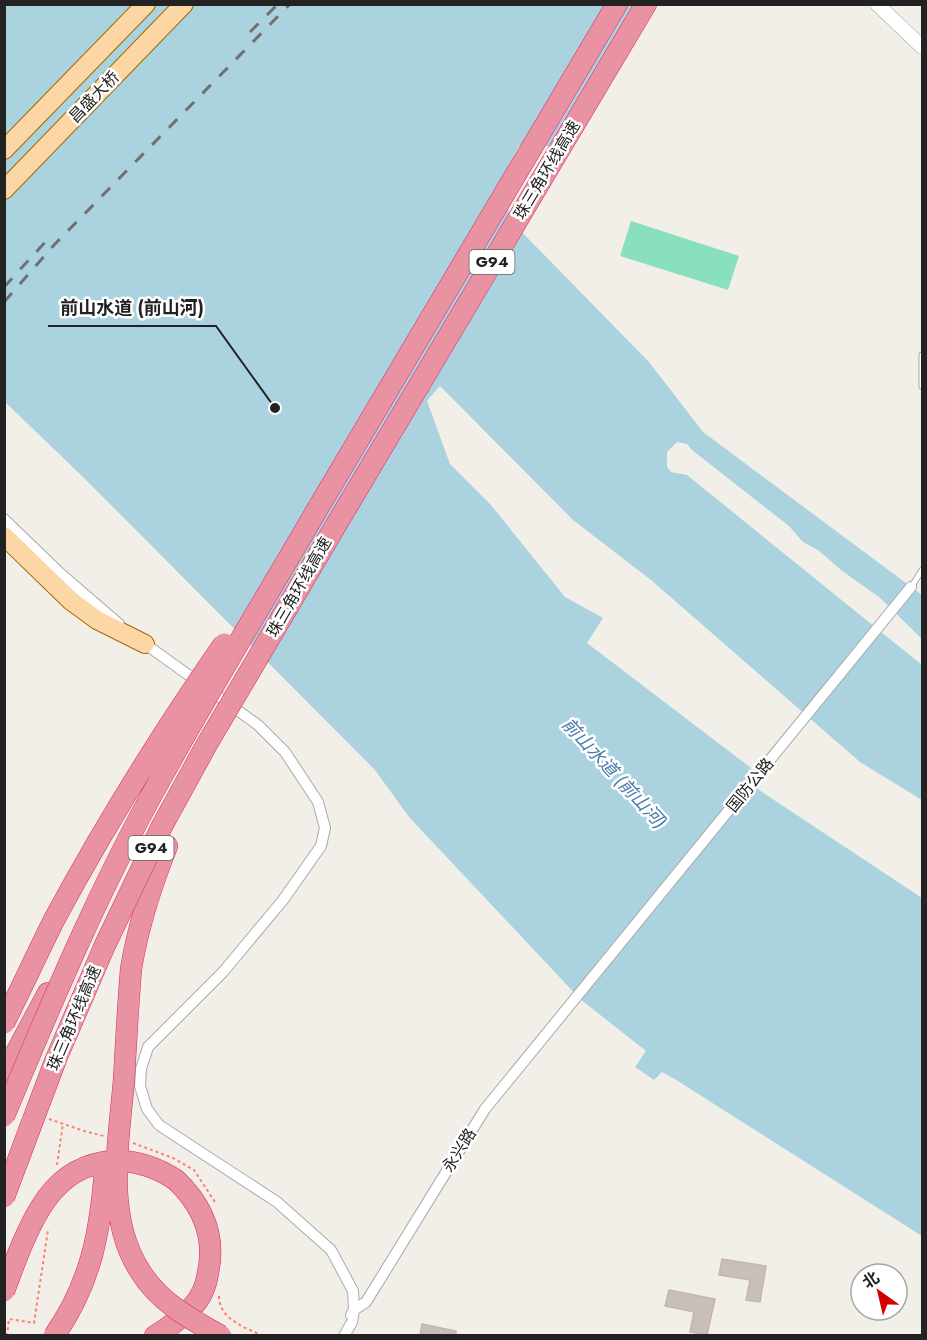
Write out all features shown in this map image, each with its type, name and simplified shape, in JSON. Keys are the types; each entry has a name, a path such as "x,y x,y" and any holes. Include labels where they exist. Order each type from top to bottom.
{"highway":[{"name":"珠三角环线高速","path":"4,1116 69,965 160,779 617,4"},
{"name":"珠三角环线高速","path":"4,1197 56,1059 105,945 162,826 207,744 646,4"},
{"path":"4,1023 54,920 126,797 216,656 318,508"},
{"path":"54,1335 82,1289 94,1252 103,1200 115,1028 131,931 141,901 167,846 339,520"},
{"path":"167,846 143,912 131,969 117,1161 119,1214 128,1247 139,1271 148,1282 166,1302 179,1312 221,1335"},
{"path":"4,1075 104,890"},
{"path":"4,1291 18,1254 42,1206 60,1185 80,1169 100,1162 125,1161 153,1168 176,1180 195,1200 206,1221 210,1264 203,1292 193,1306 154,1335"}],"main road":[{"name":"昌盛大桥","path":"4,150 146,4"},
{"name":"昌盛大桥","path":"4,190 184,4"},
{"path":"4,536 71,601 97,621 145,644"}],"street":[{"path":"877,4 918,43"},
{"path":"4,519 108,615 258,725 285,752 318,802 325,828 321,846 283,900 223,972 148,1047 141,1070 140,1086 147,1109 159,1125 277,1202 331,1250 353,1291 352,1322 344,1335"},
{"name":"国防公路","path":"576,998 911,587"},
{"name":"永兴路","path":"354,1310 366,1302 485,1108 576,998"},
{"path":"339,1335 354,1310"}],"lane":[{"path":"922,355 922,386"},
{"name":"国防公路","path":"911,587 922,570"}],"path":[{"path":"45,1118 106,1136"},
{"path":"128,1142 157,1151 194,1170 211,1194 217,1208"},
{"path":"218,1292 219,1303 224,1313 233,1321 263,1335"},
{"path":"7,1335 9,1320 34,1323"}],"green space":[{"path":"631,221 739,256 728,290 620,256"}],"water":[{"path":"4,5 637,5 563,146 519,146 501,180 511,221 649,362 703,432 922,595 922,639 879,597 841,570 818,550 803,542 789,526 687,444 677,442 667,452 667,467 671,472 687,475 922,665 922,800 860,762 651,580 573,520 440,386 427,401 450,464 491,505 565,597 603,618 587,643 751,768 759,790 922,898 922,1236 673,1078 662,1072 654,1080 635,1067 646,1051 580,999 409,817 375,770 83,477 5,402"}],"building":[{"path":"722,1259 766,1266 760,1302 746,1300 750,1280 719,1275"},
{"path":"669,1290 715,1299 707,1335 690,1332 694,1312 665,1306"},
{"path":"422,1324 456,1331 456,1335 420,1335"}],"railway":[{"path":"250,32 278,4"},
{"path":"4,302 54,245 290,4"},
{"path":"4,287 49,238"}],"place":[{"name":"前山水道 (前山河)","path":"275,408"}]}
